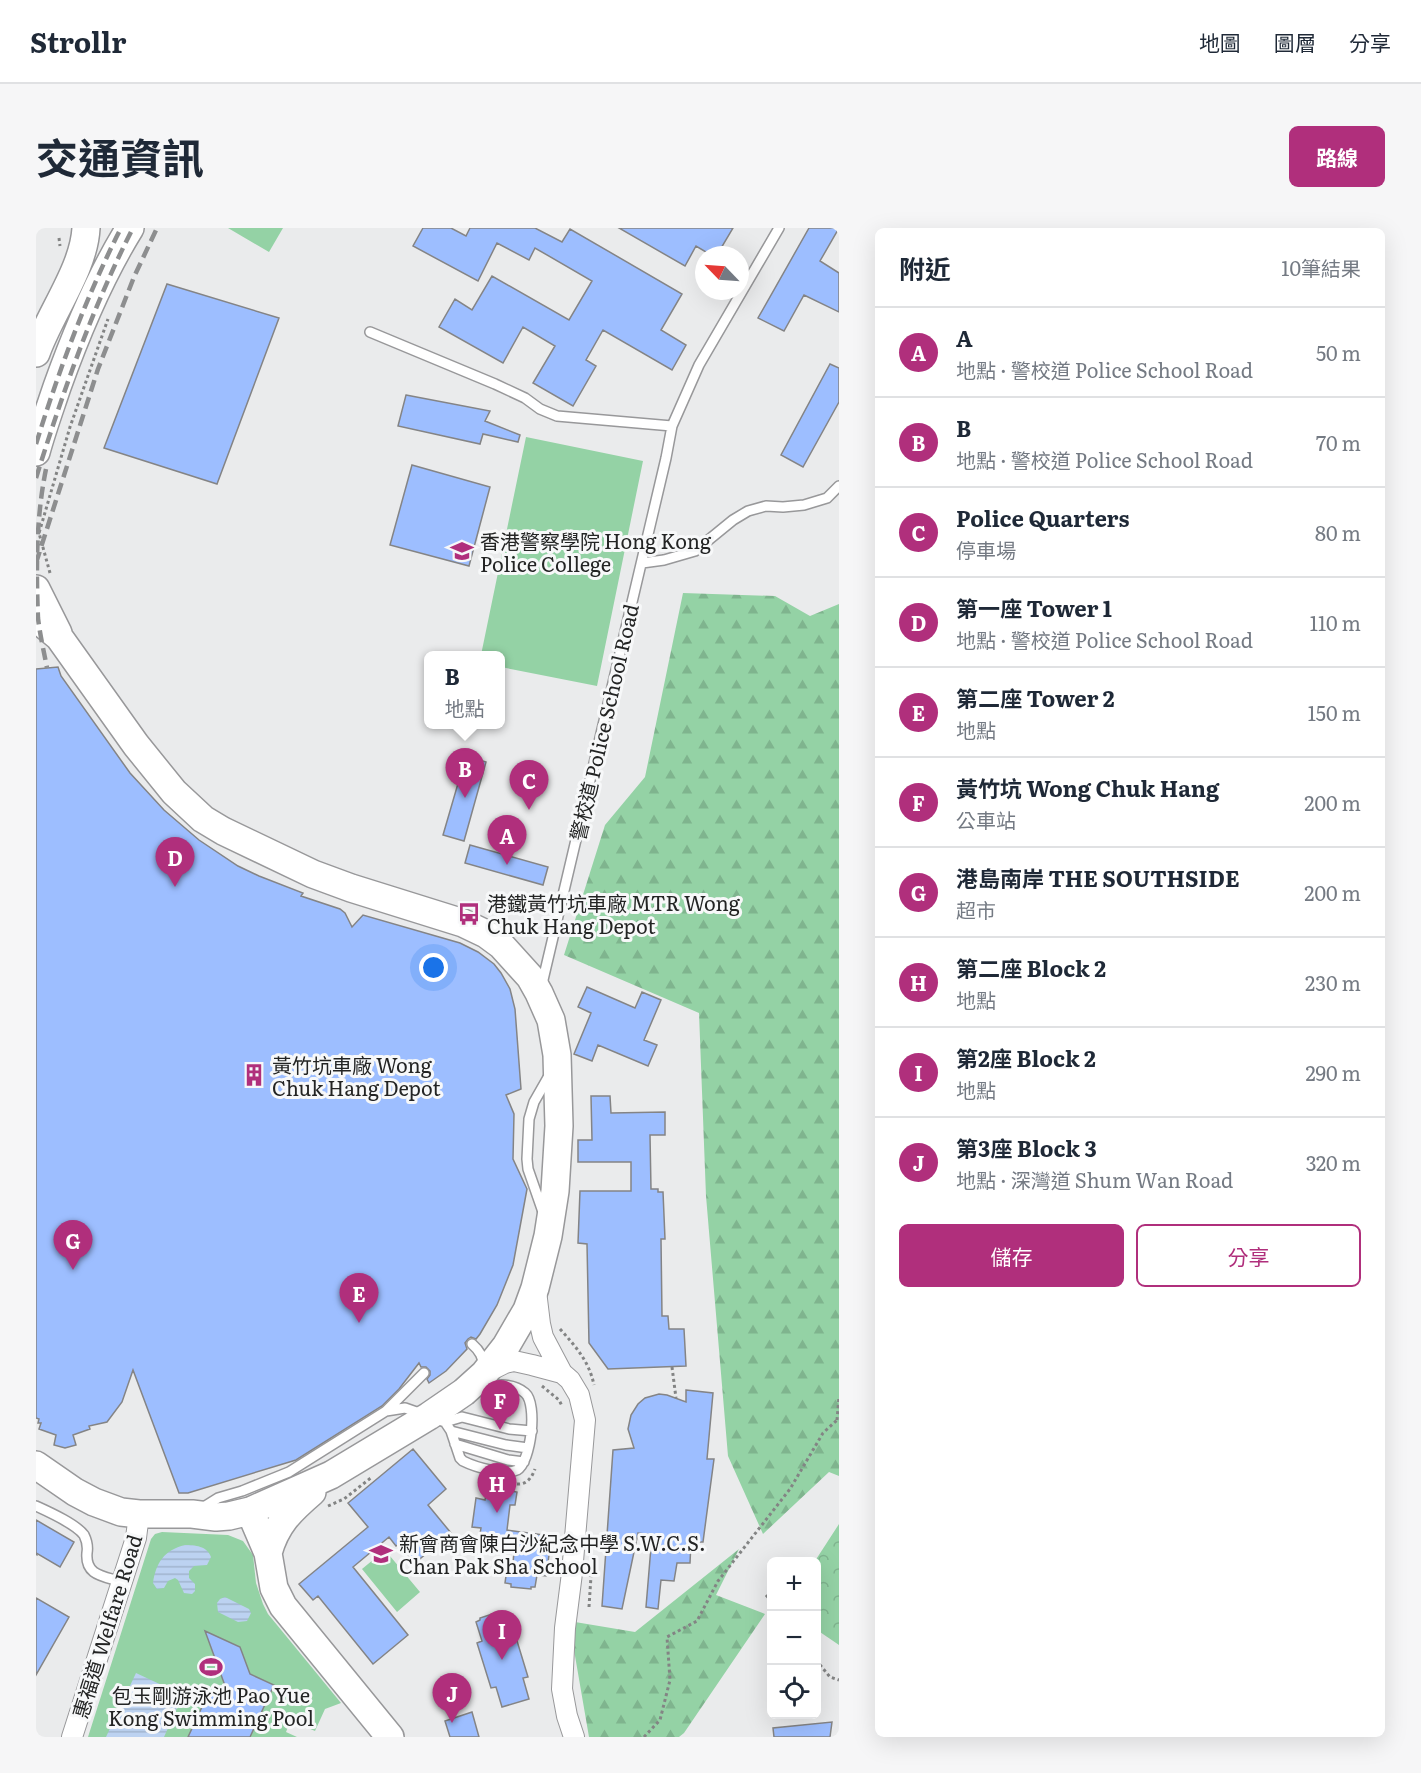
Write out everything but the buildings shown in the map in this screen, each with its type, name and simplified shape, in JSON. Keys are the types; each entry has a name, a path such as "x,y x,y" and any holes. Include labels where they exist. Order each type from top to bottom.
{"street":[{"path":"36,353 43,332 82,250 86,228 101,235 110,236 129,228"},
{"path":"36,452 72,343 112,256 129,228"},
{"path":"44,583 59,637"},
{"path":"36,618 59,637 136,745 174,792 203,819 313,874 463,923 486,934 501,945 530,977 551,1020 557,1055 560,1126 555,1191 548,1236 527,1310 506,1346 477,1381 437,1419 331,1475 246,1501 229,1516 121,1512 75,1492 43,1465"},
{"path":"535,1288 543,1337 562,1373 570,1380 579,1395 585,1420 565,1628 562,1689 574,1737"},
{"path":"477,1381 505,1363 514,1361 562,1373"},
{"path":"268,1553 280,1523 292,1509 331,1475"},
{"path":"246,1501 268,1553 274,1588 283,1606 390,1737"},
{"name":"惠福道 Welfare Road","path":"72,1737 136,1538 139,1514"}],"lane":[{"name":"警校道 Police School Road","path":"539,993 642,562 672,426 699,365 779,228"},
{"path":"370,332 495,384 557,416 672,426"},
{"path":"642,562 664,560 695,551 748,511 766,506 804,505 827,498 839,486"},
{"path":"451,1431 463,1461 506,1472 514,1471 524,1462 532,1431 530,1398 525,1392 506,1384 477,1381 483,1360 479,1350 472,1344"},
{"path":"246,1501 386,1411 424,1373"},
{"path":"386,1411 405,1408 437,1419 451,1431 506,1445 528,1448"},
{"path":"437,1419 462,1417 509,1429 532,1431"},
{"path":"456,1444 501,1458 524,1462"},
{"path":"36,1506 77,1528 83,1534 88,1550 86,1562 93,1572 122,1581"}],"path":[{"path":"44,583 39,532 70,427 109,317"},
{"path":"672,1367 676,1398"},
{"path":"538,1383 559,1400 563,1408"},
{"path":"644,1737 660,1720 670,1680 667,1637 697,1621 718,1581 790,1489 823,1433 838,1421 839,1397"},
{"path":"821,1665 830,1677 839,1680"}],"green space":[{"path":"228,228 283,228 269,252"},
{"path":"526,437 643,461 597,686 505,668 505,651 482,651"},
{"path":"683,593 775,596 810,616 839,604 839,1476 829,1472 763,1534 728,1456 706,1196 699,1013 564,955 605,825 645,777"},
{"path":"839,1524 839,1645 821,1633 821,1557 818,1557"},
{"name":"包玉剛游泳池 Pao Yue Kong Swimming Pool","path":"162,1532 228,1535 243,1541 253,1555 256,1583 268,1614 341,1703 325,1709 315,1731 299,1724 301,1718 290,1722 286,1732 297,1737 88,1737 151,1539 155,1534"},
{"path":"739,1549 716,1595 765,1614 684,1733 679,1737 589,1737 569,1621 635,1632"},
{"path":"385,1550 420,1592 397,1612 362,1569"}],"water":[{"path":"185,1545 204,1548 211,1557 207,1565 194,1566 189,1571 189,1578 195,1584 195,1591 192,1594 184,1593 175,1578 168,1581 164,1588 157,1589 153,1583 156,1569 162,1558 172,1550"},
{"path":"225,1597 249,1609 251,1613 247,1621 238,1622 218,1612 217,1603"},
{"path":"136,1673 183,1695 164,1737 106,1737"}],"railway":[{"path":"36,444 74,334 121,228"},
{"path":"36,478 79,351 104,289 133,228"},
{"path":"36,563 98,369 134,277 157,228"},
{"path":"46,469 39,524 37,581 38,618 47,668"}],"place":[{"name":"香港警察學院 Hong Kong Police College","path":"462,551"},
{"name":"B","path":"465,798"},
{"name":"Police Quarters","path":"529,810"},
{"name":"A","path":"507,865"},
{"name":"第一座 Tower 1","path":"175,887"},
{"name":"港鐵黃竹坑車廠 MTR Wong Chuk Hang Depot","path":"469,914"},
{"name":"黃竹坑車廠 Wong Chuk Hang Depot","path":"254,1075"},
{"name":"港島南岸 THE SOUTHSIDE","path":"73,1270"},
{"name":"第二座 Tower 2","path":"359,1323"},
{"name":"黃竹坑 Wong Chuk Hang","path":"500,1430"},
{"name":"第二座 Block 2","path":"497,1513"},
{"name":"新會商會陳白沙紀念中學 S.W.C.S. Chan Pak Sha School","path":"381,1554"},
{"name":"第2座 Block 2","path":"502,1660"},
{"name":"包玉剛游泳池 Pao Yue Kong Swimming Pool","path":"211,1667"},
{"name":"第3座 Block 3","path":"452,1723"}]}
